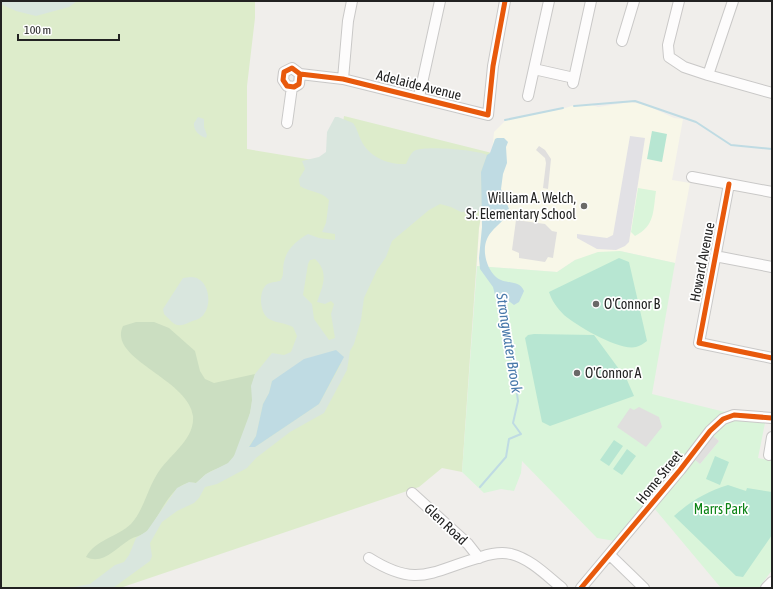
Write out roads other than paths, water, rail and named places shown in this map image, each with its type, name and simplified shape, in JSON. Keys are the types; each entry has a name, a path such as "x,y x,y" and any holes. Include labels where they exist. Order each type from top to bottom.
{"street":[{"path":"343,79 348,21 352,1"},
{"path":"419,97 440,1"},
{"name":"Adelaide Avenue","path":"300,74 343,79 488,115 493,66 505,1"},
{"path":"528,96 549,1"},
{"path":"534,69 574,80 591,1"},
{"path":"622,41 634,1"},
{"path":"679,1 669,37 669,57 675,62 708,75 772,94"},
{"path":"708,75 733,1"},
{"path":"292,68 300,74 299,84 292,87 287,86 283,80 284,72 292,68"},
{"path":"287,123 292,87"},
{"path":"692,177 772,192"},
{"name":"Howard Avenue","path":"728,184 699,343 772,358"},
{"path":"715,256 772,267"},
{"name":"Home Street","path":"581,588 610,555 710,431 723,419 734,414 772,418"},
{"path":"769,456 772,437"},
{"name":"Glen Road","path":"412,493 468,544 479,558"},
{"path":"370,558 390,574 411,581 431,577 479,558 500,554 518,556 536,567 562,588"},
{"path":"610,555 644,588"},
{"path":"766,588 772,582"}],"water":[{"path":"504,138 508,142 506,147 507,163 503,174 501,189 509,209 504,218 489,235 485,253 487,264 496,277 503,281 515,283 522,287 524,291 519,302 514,305 506,299 501,300 495,295 493,287 480,269 479,258 482,227 481,172 487,155 490,153 495,139"},
{"path":"336,350 344,357 319,404 255,447 249,447 256,436 263,404 269,393 272,381 304,359"}],"waterway":[{"name":"Strongwater Brook","path":"574,106 635,101 696,122 731,145 772,149"},
{"name":"Strongwater Brook","path":"505,120 563,108"},
{"name":"Strongwater Brook","path":"480,487 506,457 509,439 521,434 513,423 518,401 503,298"}],"place":[{"name":"William A. Welch, Sr. Elementary School","path":"584,206"},
{"name":"O'Connor B","path":"596,304"},
{"name":"O'Connor A","path":"577,373"}],"park label":[{"name":"Marrs Park","path":"721,509"}]}
